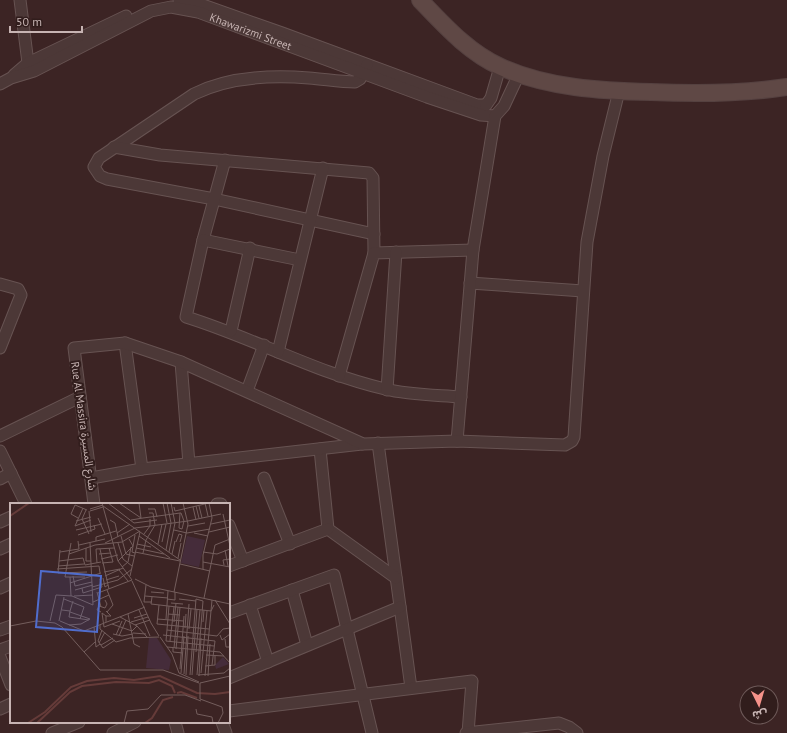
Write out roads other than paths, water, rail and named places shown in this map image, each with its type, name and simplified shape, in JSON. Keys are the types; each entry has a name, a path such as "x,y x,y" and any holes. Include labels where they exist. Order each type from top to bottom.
{"main road":[{"path":"420,0 448,30 471,48 500,67 519,74 573,86 619,91 721,94 787,87"}],"street":[{"path":"20,0 31,67"},
{"name":"Khawarizmi Street","path":"0,84 163,0"},
{"name":"Khawarizmi Street","path":"179,0 200,4 280,38"},
{"name":"Khawarizmi Street","path":"103,31 151,11 171,6 198,12 280,38 430,93 481,115 495,116"},
{"path":"495,116 486,105 491,98 500,67"},
{"path":"364,69 360,79 355,82 290,77 232,80 208,86 114,147 96,161 94,167 100,176 374,234"},
{"path":"457,441 473,250 495,116 504,106 519,74"},
{"path":"91,478 142,469 363,444 457,441 564,445 572,441 574,437 587,242 594,198 619,91"},
{"name":"Khawarizmi Street","path":"430,93 477,105 486,105"},
{"path":"114,147 160,155 323,168 371,174 373,178 374,253 339,376"},
{"path":"225,160 203,240 186,317 231,331 278,352 339,376 387,390 461,397"},
{"path":"278,352 323,168"},
{"path":"203,240 250,248 300,260"},
{"path":"231,331 250,248"},
{"path":"374,253 473,250"},
{"path":"387,390 396,252"},
{"path":"470,283 583,291"},
{"path":"0,284 18,289 21,295 0,348"},
{"path":"142,469 125,343 181,362 363,444"},
{"name":"Rue Al Massira شارع المسيرة","path":"94,503 74,348 125,343"},
{"path":"247,391 264,346"},
{"path":"181,362 189,464"},
{"path":"0,436 80,397"},
{"path":"378,443 411,688"},
{"path":"320,449 328,529 396,578"},
{"path":"0,451 26,503"},
{"path":"0,479 11,473"},
{"path":"264,478 290,544"},
{"path":"0,522 10,517"},
{"path":"230,528 242,561"},
{"path":"230,566 328,529"},
{"path":"0,549 10,544"},
{"path":"230,613 334,575 348,628 372,733"},
{"path":"0,588 10,584"},
{"path":"292,590 307,645"},
{"path":"250,605 268,662"},
{"path":"230,678 400,607"},
{"path":"0,630 10,626"},
{"path":"0,650 10,646"},
{"path":"0,656 10,682"},
{"path":"230,711 472,681 467,733 559,723 569,727 577,733"},
{"path":"0,708 10,704"},
{"path":"52,733 77,723"},
{"path":"113,733 133,723"},
{"path":"175,723 178,733"},
{"path":"222,723 226,733"}]}
